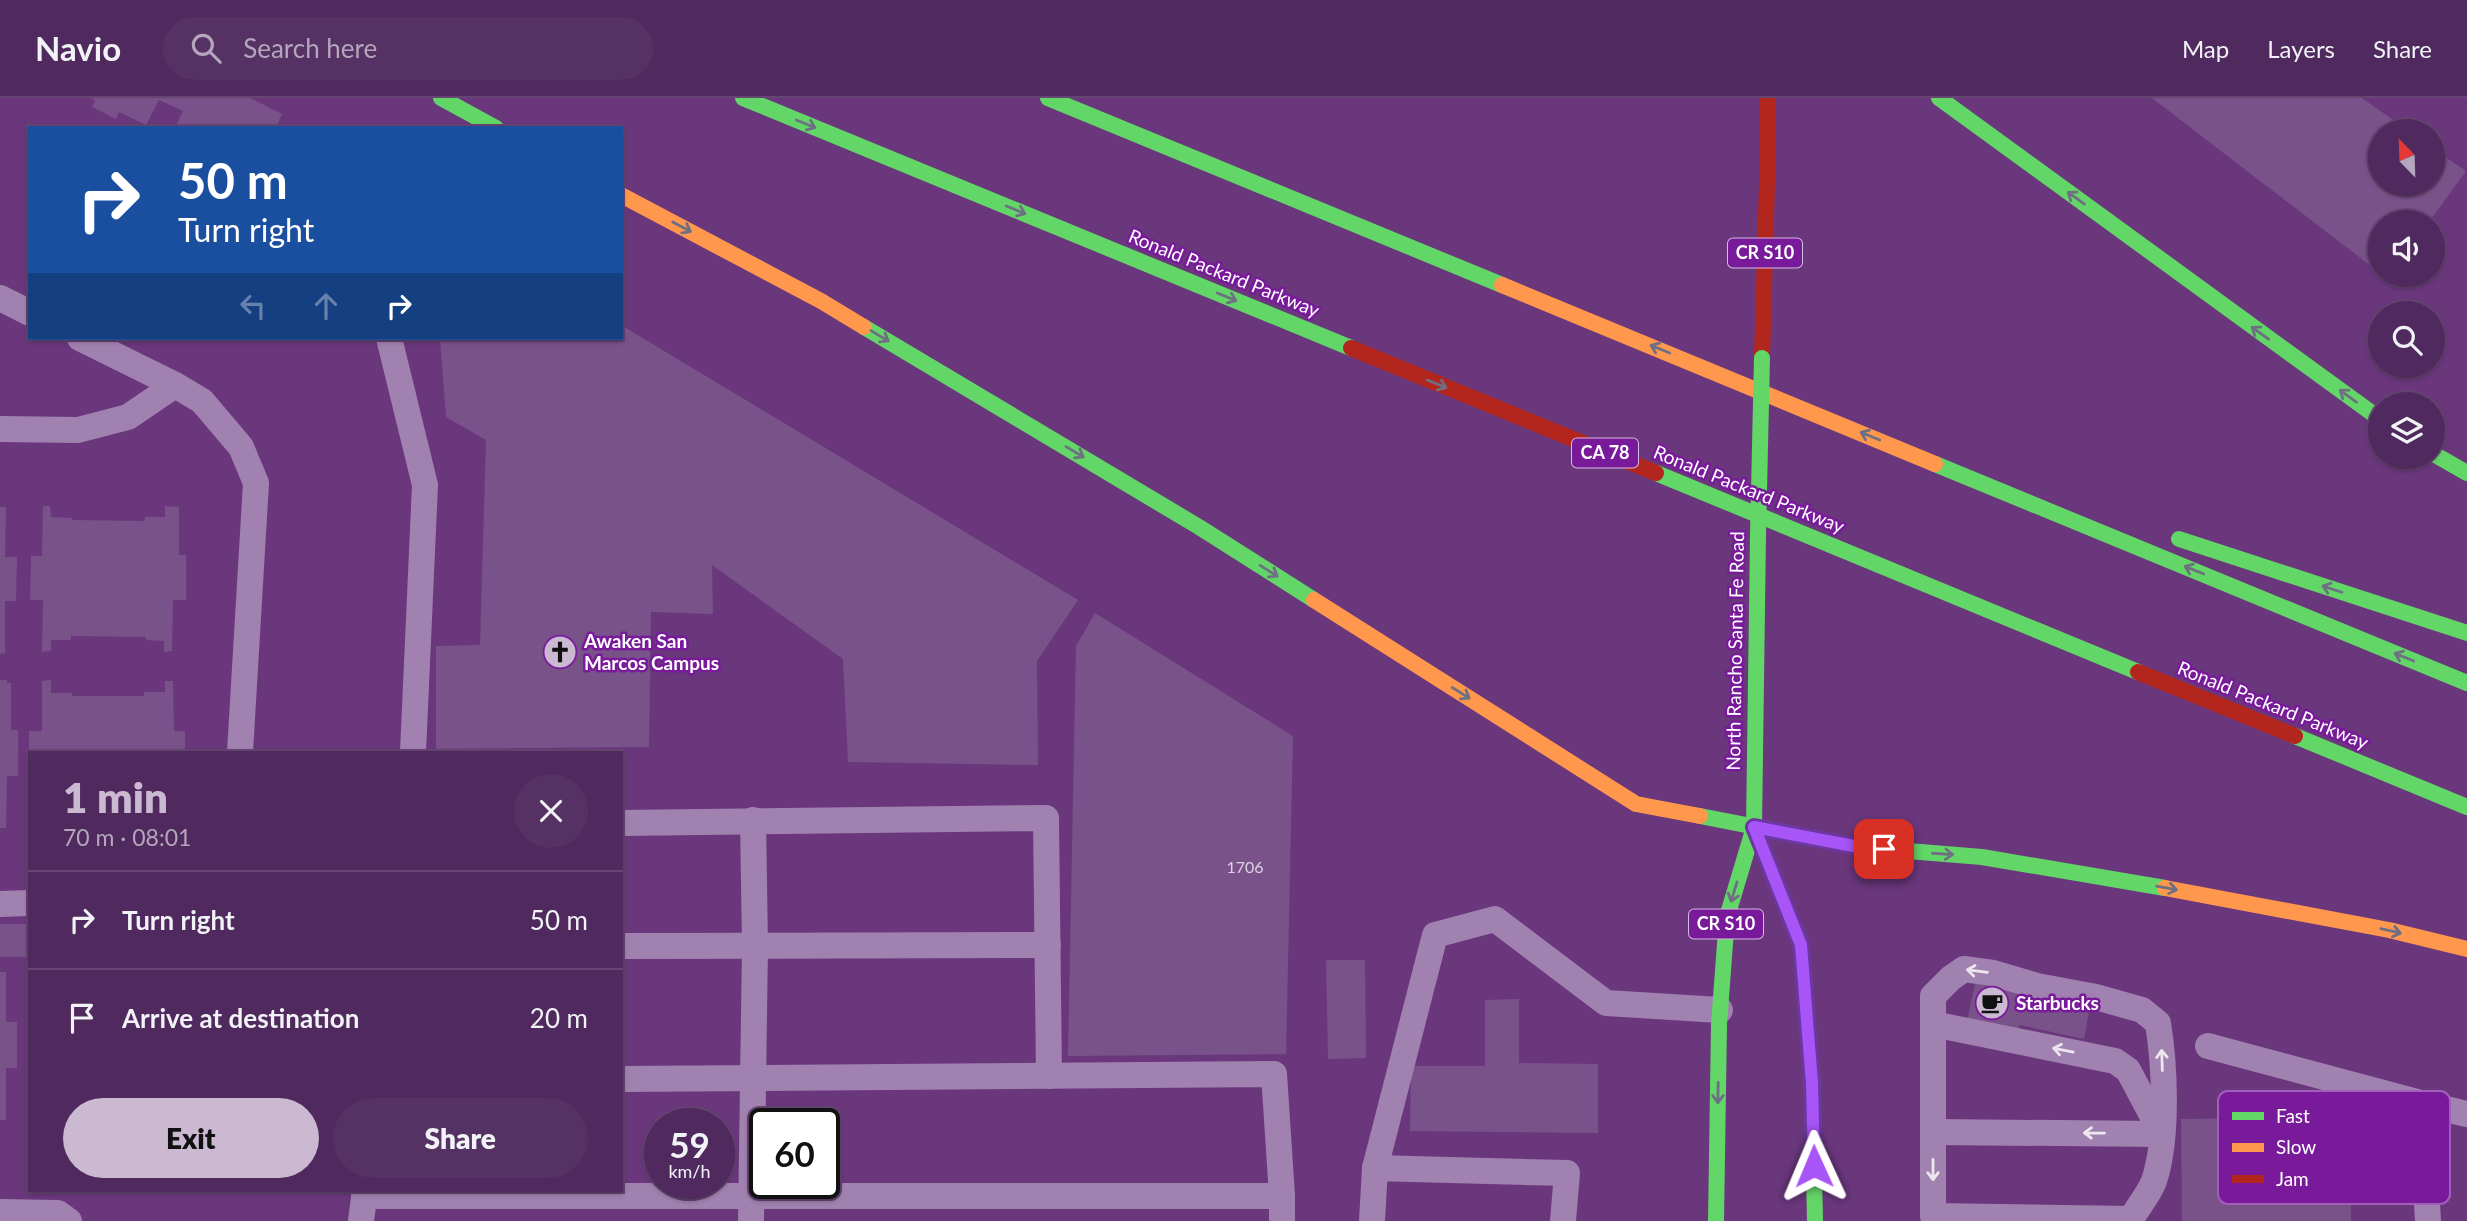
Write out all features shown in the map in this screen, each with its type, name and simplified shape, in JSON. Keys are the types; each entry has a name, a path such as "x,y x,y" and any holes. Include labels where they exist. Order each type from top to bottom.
{"main road":[{"path":"441,98 492,126"},
{"name":"Ronald Packard Parkway","path":"743,98 2467,807"},
{"path":"1048,98 2467,683"},
{"name":"North Rancho Santa Fe Road","path":"1754,827 1754,671 1768,148 1767,98"},
{"path":"1939,98 2368,410"},
{"path":"623,196 821,301 1188,520 1636,804 1859,847 1982,857 2248,901 2467,949"},
{"path":"1898,447 2083,508"},
{"path":"2445,460 2467,473"},
{"path":"2162,534 2467,633"},
{"name":"CR S10","path":"1716,1221 1720,1010 1727,918 1754,827"},
{"name":"CR S10","path":"1754,827 1801,945 1812,1083 1815,1221"}],"lane":[{"path":"0,298 28,312"},
{"path":"83,340 202,401 241,447 256,483 240,751"},
{"path":"389,340 425,485 413,751"},
{"path":"0,429 78,430 128,417 175,386"},
{"path":"623,823 1046,818 1049,1076"},
{"path":"751,1208 755,946 753,820"},
{"path":"0,904 28,903"},
{"path":"1372,1221 1376,1168 1435,936 1495,919 1606,1003 1720,1010"},
{"path":"623,946 1048,945"},
{"path":"1964,970 1993,973 2036,986 2096,997 2142,1010 2158,1023 2162,1050 2162,1134 2154,1182 2131,1220 1933,1216 1933,1024 1933,996 1951,978 1964,970"},
{"path":"1933,1024 2115,1061 2128,1070 2162,1134"},
{"path":"2208,1046 2376,1091"},
{"path":"363,1202 751,1208 1282,1209 1274,1074 623,1079"},
{"path":"1933,1132 2162,1134"},
{"path":"1376,1168 1567,1173 1563,1221"},
{"path":"0,1212 58,1213 69,1221"}],"building":[{"path":"90,98 250,98 282,114 277,126 176,126 183,111 159,100 146,125 119,112 116,119 92,107 95,100"},
{"path":"2152,98 2362,98 2392,119 2368,119 2368,196 2445,196 2445,157 2466,171 2438,210 2368,210 2368,264"},
{"path":"623,326 1078,600 1037,661 1038,765 848,762 843,659 712,565 713,614 651,612 649,747 436,749 436,646 480,645 486,440 446,417 440,340 623,340"},
{"path":"43,506 50,506 51,517 72,520 145,521 145,517 165,517 165,506 179,507 179,555 186,555 186,600 173,600 172,651 164,652 164,641 146,640 146,637 71,636 71,640 51,640 51,651 42,652 43,600 30,600 31,556 42,556"},
{"path":"0,507 6,507 5,557 17,557 16,601 5,601 5,653 0,654"},
{"path":"1095,613 1293,736 1286,1054 1068,1056 1076,646"},
{"path":"0,680 11,683 11,730 18,730 18,776 7,776 6,828 0,828"},
{"path":"51,680 51,693 72,693 72,696 144,696 144,692 165,692 165,681 173,681 174,731 185,731 185,751 29,751 29,731 42,731 42,681"},
{"path":"0,924 28,924 28,957 0,957"},
{"path":"1326,960 1365,960 1366,1058 1328,1059"},
{"path":"0,972 6,972 6,1022 17,1022 17,1068 6,1068 6,1120 0,1120"},
{"path":"1977,974 2030,986 2027,999 2089,1012 2084,1039 2020,1025 2017,1036 1966,1026"},
{"path":"1519,999 1519,1063 1598,1064 1598,1133 1410,1131 1411,1066 1485,1066 1485,1000"},
{"path":"2181,1119 2218,1119 2218,1204 2351,1204 2351,1221 2182,1221"}],"traffic: fast":[{"path":"441,98 492,126"},
{"path":"743,98 1351,348"},
{"path":"1048,98 1502,285"},
{"path":"1939,98 2368,410"},
{"path":"864,327 1199,527 1314,600"},
{"path":"1758,535 1762,358"},
{"path":"2445,460 2467,473"},
{"path":"1935,464 2467,683"},
{"path":"1656,473 2138,672"},
{"path":"1716,1221 1719,1024 1727,917 1754,827 1758,535"},
{"path":"2179,539 2467,633"},
{"path":"2295,736 2467,807"},
{"path":"1700,816 1859,847 1982,857 2165,888"},
{"path":"1807,1017 1812,1083 1815,1221"}],"traffic: slow":[{"path":"623,196 821,301 864,327"},
{"path":"1502,285 1935,464"},
{"path":"1314,600 1636,804 1700,816"},
{"path":"2165,888 2389,930 2467,949"}],"traffic: jam":[{"path":"1762,358 1767,98"},
{"path":"1351,348 1656,473"},
{"path":"2138,672 2295,736"},
{"path":"1754,827 1801,945 1807,1017"}],"place":[{"name":"Awaken San Marcos Campus","path":"560,652"},
{"name":"Starbucks","path":"1992,1003"}],"route":[{"path":"1814,1166 1812,1083 1801,945 1754,827 1859,847 1884,849"}]}
